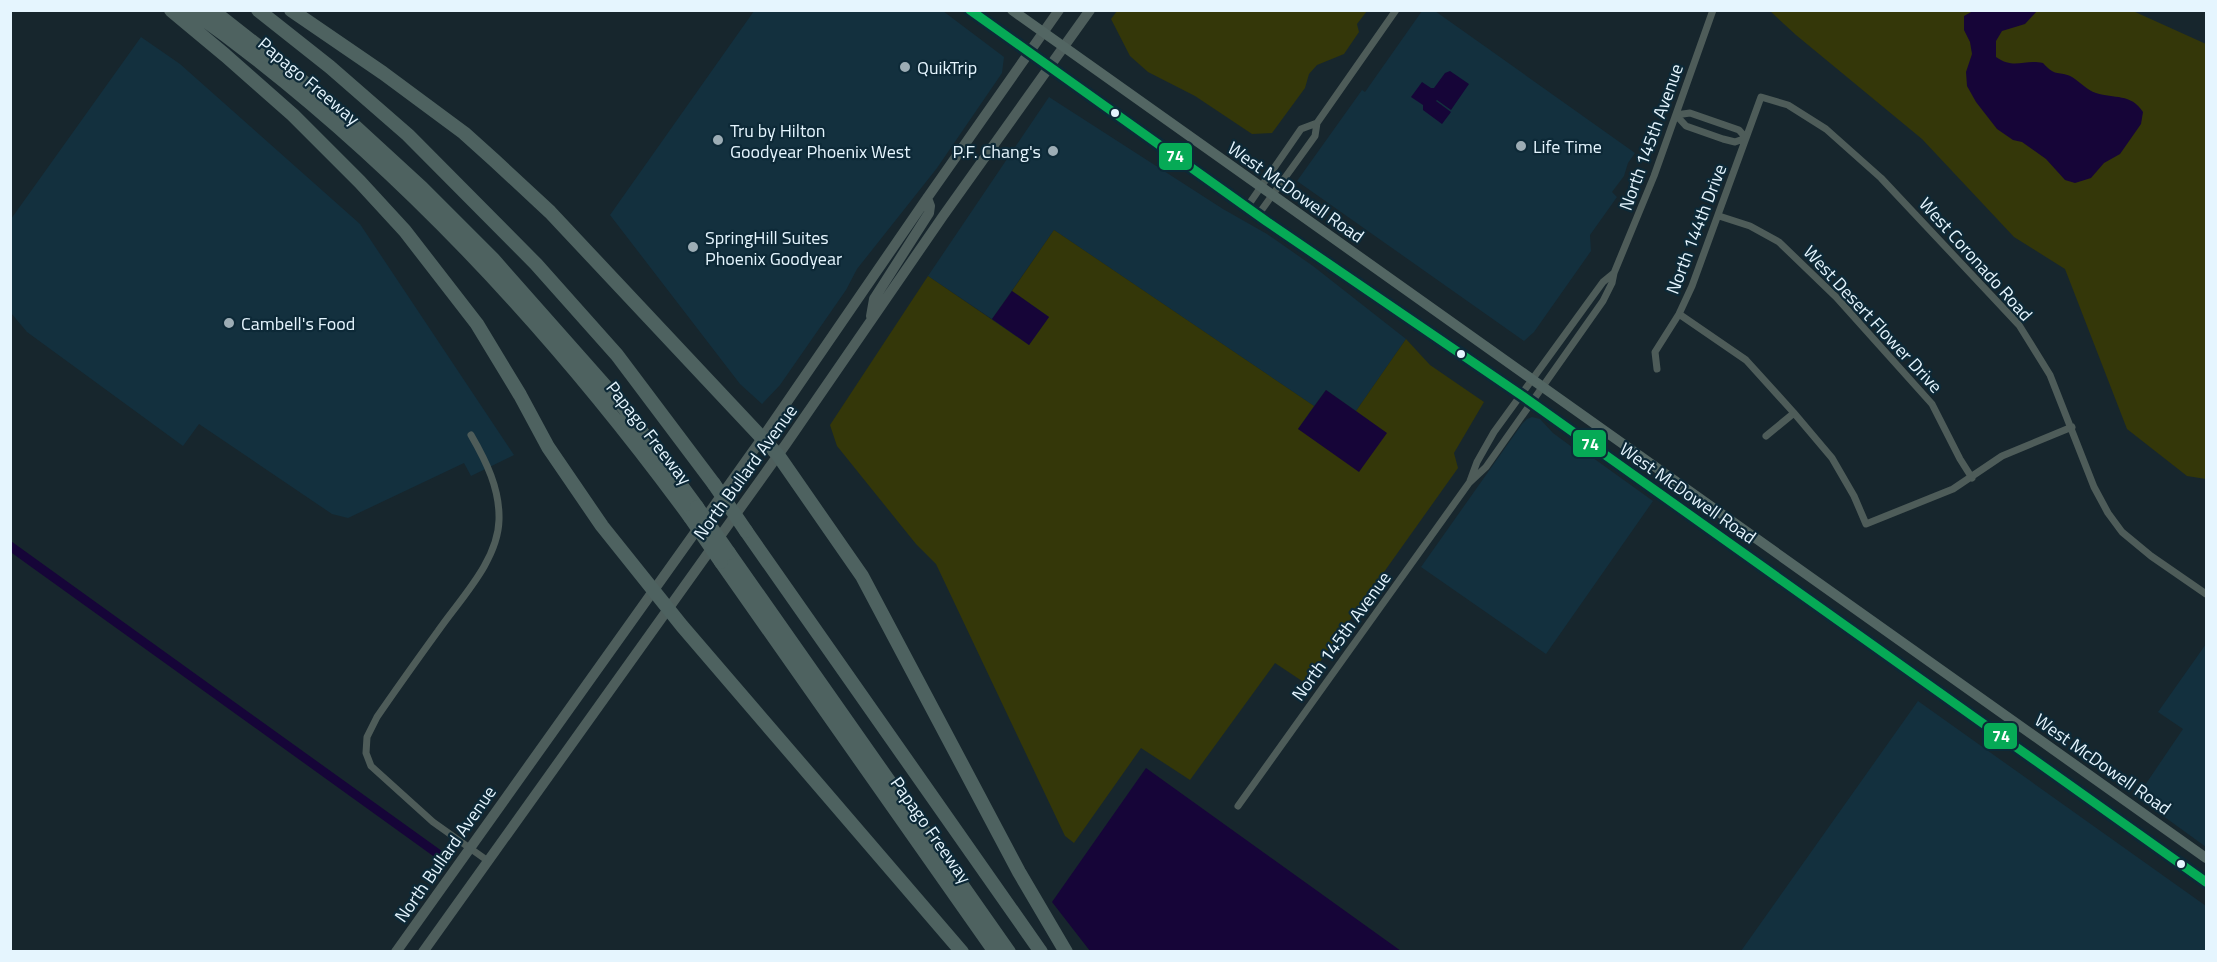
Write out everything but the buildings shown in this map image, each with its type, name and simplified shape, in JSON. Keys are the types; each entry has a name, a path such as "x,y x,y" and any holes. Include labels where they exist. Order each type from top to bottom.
{"highway":[{"path":"171,10 293,115 405,231 477,324 548,447 578,493 668,609 962,951"},
{"name":"Papago Freeway","path":"191,10 270,70 410,192 477,259 580,375 694,512 994,951"},
{"path":"212,10 324,98 422,188 493,259 622,405 694,512"},
{"name":"Papago Freeway","path":"258,10 330,67 408,135 536,264 617,355 714,484 1041,951"},
{"path":"291,10 383,73 464,133 494,160 550,212 778,455 862,576 1019,872 1066,951"},
{"path":"725,558 1009,951"}],"main road":[{"name":"West McDowell Road","path":"970,10 1258,215 1521,395 2206,882"},
{"name":"West McDowell Road","path":"1012,10 2206,858"},
{"name":"North Bullard Avenue","path":"396,951 762,438 1059,10"},
{"name":"North Bullard Avenue","path":"423,951 778,455 943,216 1090,10"},
{"path":"870,322 874,299 928,213 930,206 927,198"},
{"path":"1968,712 1979,697"},
{"path":"2122,822 2133,806"}],"street":[{"path":"1258,215 1315,136 1317,123 1396,10"},
{"name":"North 145th Avenue","path":"1238,806 1469,483 1486,467 1544,387 1603,301 1638,216 1713,10"},
{"name":"North 144th Drive","path":"1657,369 1655,352 1679,314 1692,286 1761,97"},
{"name":"West Coronado Road","path":"1761,97 1788,105 1826,129 1881,178 2019,325 2050,375 2094,487 2108,513 2122,532 2151,556 2206,594"},
{"path":"1695,114 1739,130 1746,138 1735,142 1686,126 1676,115 1695,114"},
{"path":"1247,207 1301,129 1317,123"},
{"name":"West Desert Flower Drive","path":"1719,216 1750,226 1779,242 1836,297 1932,404 1959,459 1972,478"},
{"name":"North 145th Avenue","path":"1469,483 1484,448 1602,282 1614,273"},
{"path":"1679,314 1746,360 1794,413 1832,458 1854,496 1866,524 1953,489 2002,456 2072,427"},
{"path":"1766,436 1794,413"},
{"path":"471,435 490,473 499,504 499,523 495,542 481,571 377,717 367,737 366,753 371,766 388,783 433,822 488,861"}],"shaded area":[{"path":"754,11 943,11 1004,57 1002,73 937,168 857,269 846,290 780,385 762,404 740,384 610,215"},
{"path":"1422,11 1435,11 1635,153 1628,163 1624,176 1612,192 1617,197 1590,235 1591,251 1534,332 1524,341 1297,181 1362,90 1365,92"},
{"path":"1973,11 2037,11 2025,24 2002,31 1996,41 1996,57 2014,64 2043,63 2051,71 2072,77 2093,92 2128,99 2138,106 2143,112 2141,124 2120,154 2104,163 2091,178 2075,183 2065,180 2046,159 2022,142 2013,140 1997,129 1967,86 1966,72 1972,54 1970,42 1964,30 1964,16"},
{"path":"141,37 180,64 360,224 514,455 471,476 464,463 348,518 332,514 199,424 183,446 27,332 11,313 11,219"},
{"path":"1450,71 1469,84 1451,110 1436,101 1451,112 1442,124 1423,110 1423,105 1411,97 1422,82 1434,88 1445,73"},
{"path":"1049,97 1223,209 1267,234 1313,266 1406,339 1356,411 1326,390 1314,406 1054,230 992,319 928,276"},
{"path":"1012,291 1049,317 1029,345 992,319"},
{"path":"1326,390 1387,433 1359,472 1298,429"},
{"path":"1532,417 1540,419 1553,433 1572,447 1596,460 1653,501 1546,654 1421,567 1522,424"},
{"path":"2206,644 2206,847 2137,797 2183,729 2158,712"},
{"path":"1918,701 2206,906 2206,951 1741,951"},
{"path":"1146,768 1401,951 1090,951 1052,902"}],"green space":[{"path":"1367,10 1357,24 1359,32 1344,54 1317,65 1309,74 1305,88 1272,133 1252,134 1195,96 1148,72 1130,56 1111,19 1117,11"},
{"path":"1770,11 2133,11 2206,44 2206,479 2187,476 2127,429 2065,269 2014,237 1922,139"},
{"path":"1054,230 1314,406 1298,429 1386,433 1356,411 1406,339 1430,365 1484,402 1454,453 1458,468 1305,683 1275,663 1190,780 1141,748 1074,843 1065,836 936,564 916,544 837,446 830,425 928,276 1029,345 1049,317 1012,291"}],"waterway":[{"path":"10,546 441,856"}],"transit line":[{"name":"74","path":"970,10 1266,221 1521,395 2206,882"}],"place":[{"name":"QuikTrip","path":"905,67"},
{"name":"Tru by Hilton Goodyear Phoenix West","path":"718,140"},
{"name":"Life Time","path":"1521,146"},
{"name":"P.F. Chang's","path":"1053,151"},
{"name":"SpringHill Suites Phoenix Goodyear","path":"693,247"},
{"name":"Cambell's Food","path":"229,323"}]}
